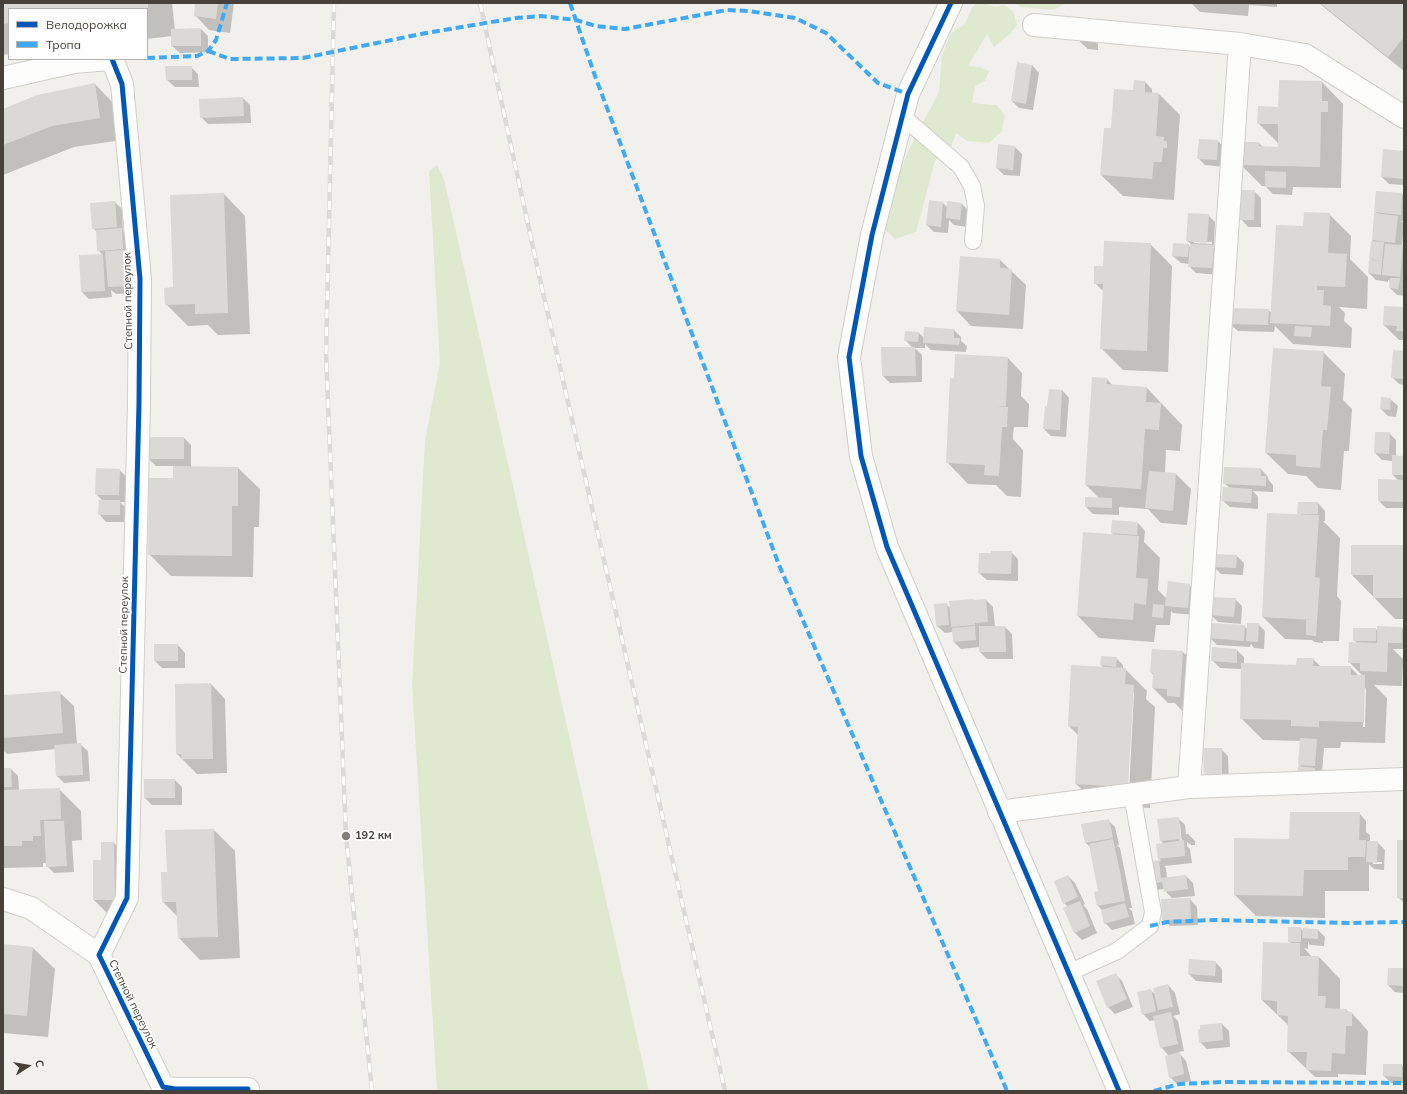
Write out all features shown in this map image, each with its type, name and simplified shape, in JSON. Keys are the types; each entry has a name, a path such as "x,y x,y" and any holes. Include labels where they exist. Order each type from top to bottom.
{"street":[{"path":"951,3 908,94 872,236 849,357 861,456 887,547 1119,1091"},
{"path":"1034,25 1240,44 1305,55 1404,117"},
{"path":"1189,787 1240,44"},
{"path":"3,78 74,62 97,60"},
{"name":"Степной переулок","path":"112,60 122,84 140,279 139,403 127,898 98,955 162,1087 175,1089 248,1089"},
{"path":"999,812 1189,787 1404,779"},
{"path":"3,899 31,908 98,955"}],"lane":[{"path":"902,116 961,167 972,186 976,206 973,241"},
{"path":"1068,973 1117,951 1150,926 1153,912 1132,794"}],"green space":[{"path":"976,3 985,3 995,7 1004,5 1013,11 1017,25 1011,33 994,47 987,34 968,66 980,67 989,71 985,81 975,86 972,103 996,105 1005,115 1002,131 989,143 967,141 956,133 951,147 935,161 916,232 895,239 884,229 891,199 907,153 939,92 942,55 951,33 965,24 972,8"},
{"path":"1014,3 1066,3 1053,10 1021,7"},
{"path":"437,165 444,179 649,1091 437,1091 412,685 425,440 440,363 429,171"}],"building":[{"path":"3,3 148,3 148,8 8,8 8,23 3,24"},
{"path":"195,3 218,3 216,19 194,16"},
{"path":"1320,3 1404,3 1404,37 1388,57"},
{"path":"201,28 201,46 171,46 171,29"},
{"path":"1017,62 1032,65 1026,104 1011,101"},
{"path":"165,66 192,66 192,80 166,80"},
{"path":"1134,80 1145,81 1145,92 1159,93 1156,136 1164,137 1164,141 1167,141 1167,148 1163,148 1162,162 1154,162 1152,179 1100,175 1104,128 1111,128 1114,89 1133,90"},
{"path":"1279,80 1322,81 1322,101 1328,101 1328,112 1321,112 1320,167 1240,165 1240,142 1259,142 1259,146 1278,147 1278,124 1257,124 1258,106 1278,107"},
{"path":"95,83 100,118 52,126 3,145 3,109 37,95"},
{"path":"243,97 244,116 200,118 199,99"},
{"path":"1199,139 1218,140 1217,160 1197,159"},
{"path":"998,144 1015,146 1013,170 996,168"},
{"path":"1383,149 1404,151 1404,179 1381,177"},
{"path":"1265,171 1286,172 1286,188 1265,187"},
{"path":"1240,190 1255,190 1254,220 1240,220"},
{"path":"1376,191 1402,193 1401,215 1374,212"},
{"path":"224,193 228,313 195,314 195,304 165,305 164,288 173,287 170,195"},
{"path":"929,200 943,202 941,227 926,225"},
{"path":"115,201 117,227 92,229 90,203"},
{"path":"947,201 962,203 960,220 946,218"},
{"path":"1304,212 1330,213 1328,253 1347,254 1345,287 1317,286 1317,290 1324,290 1323,305 1331,306 1330,326 1270,323 1276,225 1303,226"},
{"path":"1188,213 1209,214 1207,243 1186,241"},
{"path":"1374,213 1398,216 1395,243 1372,240"},
{"path":"122,228 123,249 97,251 96,230"},
{"path":"1104,241 1151,243 1147,351 1100,349 1103,284 1094,284 1094,266 1103,266"},
{"path":"1371,241 1384,242 1382,261 1369,259"},
{"path":"1173,243 1189,244 1188,257 1172,256"},
{"path":"1190,244 1214,245 1212,268 1188,267"},
{"path":"1385,244 1403,245 1400,277 1382,275"},
{"path":"126,250 128,286 108,287 105,251"},
{"path":"103,254 105,291 81,292 79,255"},
{"path":"960,256 1000,259 1000,268 1012,269 1009,315 956,311"},
{"path":"1369,260 1382,261 1381,275 1368,273"},
{"path":"1390,278 1400,278 1398,289 1389,288"},
{"path":"1384,306 1404,307 1404,331 1396,331 1397,326 1383,325"},
{"path":"1230,308 1269,309 1268,325 1229,324"},
{"path":"1295,326 1312,327 1311,337 1294,336"},
{"path":"924,327 954,329 954,338 960,338 959,345 923,343"},
{"path":"905,331 919,332 918,342 904,341"},
{"path":"881,347 915,347 916,376 882,376"},
{"path":"1273,348 1324,351 1321,386 1331,387 1327,430 1323,430 1320,468 1296,466 1296,455 1265,453"},
{"path":"1393,350 1404,351 1404,379 1391,378"},
{"path":"955,354 1008,357 1006,406 996,406 1008,407 1007,427 1002,427 999,476 984,475 985,465 946,463 950,378 954,378"},
{"path":"1092,377 1107,378 1106,384 1147,387 1146,402 1161,403 1159,430 1145,429 1141,489 1085,485"},
{"path":"1049,389 1062,390 1060,430 1043,429 1045,406 1047,407"},
{"path":"1381,397 1391,398 1390,410 1380,409"},
{"path":"1375,432 1390,432 1389,454 1374,453"},
{"path":"148,437 184,437 184,459 148,459"},
{"path":"1392,455 1404,456 1404,475 1392,475"},
{"path":"173,466 238,467 238,506 232,506 232,556 148,555 149,478 173,478"},
{"path":"1224,467 1261,468 1261,476 1266,476 1266,486 1223,484"},
{"path":"96,468 120,469 119,495 95,495"},
{"path":"1149,471 1176,473 1173,511 1145,508"},
{"path":"1378,479 1404,480 1403,502 1378,501"},
{"path":"1223,487 1252,489 1251,503 1221,501"},
{"path":"1085,497 1112,498 1112,508 1085,507"},
{"path":"99,500 120,500 120,515 98,515"},
{"path":"1298,502 1318,502 1318,514 1297,514"},
{"path":"1267,513 1319,515 1315,577 1320,578 1316,636 1306,635 1306,620 1315,620 1262,617"},
{"path":"1112,520 1138,522 1137,535 1111,533"},
{"path":"1083,532 1139,536 1136,578 1148,579 1146,605 1134,603 1133,620 1077,616"},
{"path":"1351,545 1404,545 1404,598 1373,598 1373,575 1351,575"},
{"path":"991,551 1012,551 1011,574 978,573 979,553 991,553"},
{"path":"1214,554 1237,555 1236,568 1213,567"},
{"path":"1168,581 1190,584 1188,608 1165,606"},
{"path":"1211,597 1236,598 1234,617 1210,615"},
{"path":"973,599 975,625 951,627 949,601"},
{"path":"986,599 988,622 975,623 973,600"},
{"path":"947,603 949,625 936,626 934,604"},
{"path":"1153,604 1164,605 1163,618 1152,617"},
{"path":"1210,623 1245,625 1244,641 1209,638"},
{"path":"1247,623 1259,623 1258,642 1246,641"},
{"path":"975,626 976,640 953,642 952,628"},
{"path":"979,626 1005,626 1006,652 979,652"},
{"path":"1377,626 1402,627 1402,643 1388,643 1387,672 1360,671 1360,663 1348,663 1349,642 1377,643"},
{"path":"1353,628 1376,628 1376,641 1353,641"},
{"path":"154,644 178,644 178,661 154,661"},
{"path":"1212,647 1237,649 1237,663 1211,661"},
{"path":"1152,649 1183,651 1180,697 1167,696 1167,689 1152,688 1153,673 1150,672"},
{"path":"1101,656 1117,657 1116,667 1100,665"},
{"path":"1297,658 1314,658 1313,666 1351,666 1351,675 1365,675 1364,722 1319,721 1319,727 1291,726 1291,720 1240,719 1241,663 1296,665"},
{"path":"1071,665 1126,668 1125,684 1134,685 1128,787 1075,784 1078,727 1068,726"},
{"path":"211,683 213,759 182,759 181,754 176,754 175,684"},
{"path":"60,691 63,733 3,738 3,695"},
{"path":"1300,738 1317,739 1315,766 1298,765"},
{"path":"81,743 83,775 56,776 54,745"},
{"path":"1203,748 1222,748 1222,776 1204,777"},
{"path":"1298,766 1315,768 1314,776 1297,775"},
{"path":"3,768 11,768 12,787 3,787"},
{"path":"144,779 175,779 175,798 144,798"},
{"path":"60,788 61,819 40,820 41,836 33,836 33,841 22,841 22,846 3,846 3,790"},
{"path":"1290,812 1360,812 1359,840 1366,840 1365,857 1348,857 1348,870 1304,870 1303,896 1234,895 1234,838 1289,839"},
{"path":"1179,817 1181,839 1160,841 1157,819"},
{"path":"1109,819 1113,838 1085,843 1081,824"},
{"path":"44,821 64,821 67,866 46,867"},
{"path":"214,829 218,937 178,938 176,902 162,902 161,872 167,872 165,830"},
{"path":"1113,839 1120,872 1095,877 1089,844"},
{"path":"1184,840 1185,856 1158,859 1156,844"},
{"path":"1397,840 1404,840 1404,898 1397,898"},
{"path":"1367,841 1378,841 1377,863 1366,862"},
{"path":"101,842 114,842 115,900 93,900 93,860 101,860"},
{"path":"1159,860 1161,878 1186,875 1188,889 1164,892 1162,882 1149,884 1146,862"},
{"path":"1120,872 1125,901 1097,906 1094,892 1098,891 1095,877"},
{"path":"1068,875 1078,897 1063,904 1054,881"},
{"path":"1190,898 1191,919 1162,920 1161,899"},
{"path":"1080,901 1090,926 1074,933 1063,908"},
{"path":"1125,903 1129,917 1104,924 1101,910"},
{"path":"1288,927 1301,927 1301,942 1288,942"},
{"path":"1303,928 1318,929 1318,939 1302,938"},
{"path":"1263,942 1300,943 1300,956 1319,956 1318,996 1326,996 1325,1008 1347,1009 1346,1012 1352,1012 1352,1026 1346,1026 1345,1054 1332,1053 1331,1071 1306,1070 1307,1052 1287,1052 1288,1016 1277,1015 1277,1001 1261,1000"},
{"path":"3,944 33,947 27,1016 3,1014"},
{"path":"1189,959 1216,961 1215,976 1188,974"},
{"path":"1388,968 1404,968 1404,986 1387,985"},
{"path":"1116,973 1127,999 1107,1008 1096,981"},
{"path":"1168,984 1173,1007 1158,1010 1153,988"},
{"path":"1151,989 1156,1011 1142,1015 1137,992"},
{"path":"1171,1012 1178,1044 1160,1048 1153,1016"},
{"path":"1222,1023 1223,1040 1199,1043 1198,1030 1200,1029 1200,1025"},
{"path":"1180,1052 1184,1074 1169,1078 1165,1056"},
{"path":"1383,1064 1402,1064 1402,1077 1383,1076"}],"railway":[{"path":"334,3 326,354 346,836 372,1091"},
{"path":"480,3 539,275 725,1091"}],"marked path":[{"path":"148,58 197,56 208,51 216,40 227,3"},
{"path":"570,3 595,76 779,565 1007,1091"},
{"path":"208,51 230,59 303,58 426,33 516,18 541,16 576,20 596,26 625,29 727,10 749,11 795,18 826,33 878,83 908,94"},
{"path":"1150,926 1167,922 1213,920 1348,923 1404,922"},
{"path":"1154,1091 1179,1084 1222,1082 1404,1083"}],"cycle path":[{"path":"951,3 908,94 872,235 849,357 861,456 887,547 1119,1091"},
{"path":"112,60 122,84 140,279 139,403 127,898 99,955 163,1087 175,1089 248,1089"}],"place":[{"name":"192 км","path":"346,836"}]}
